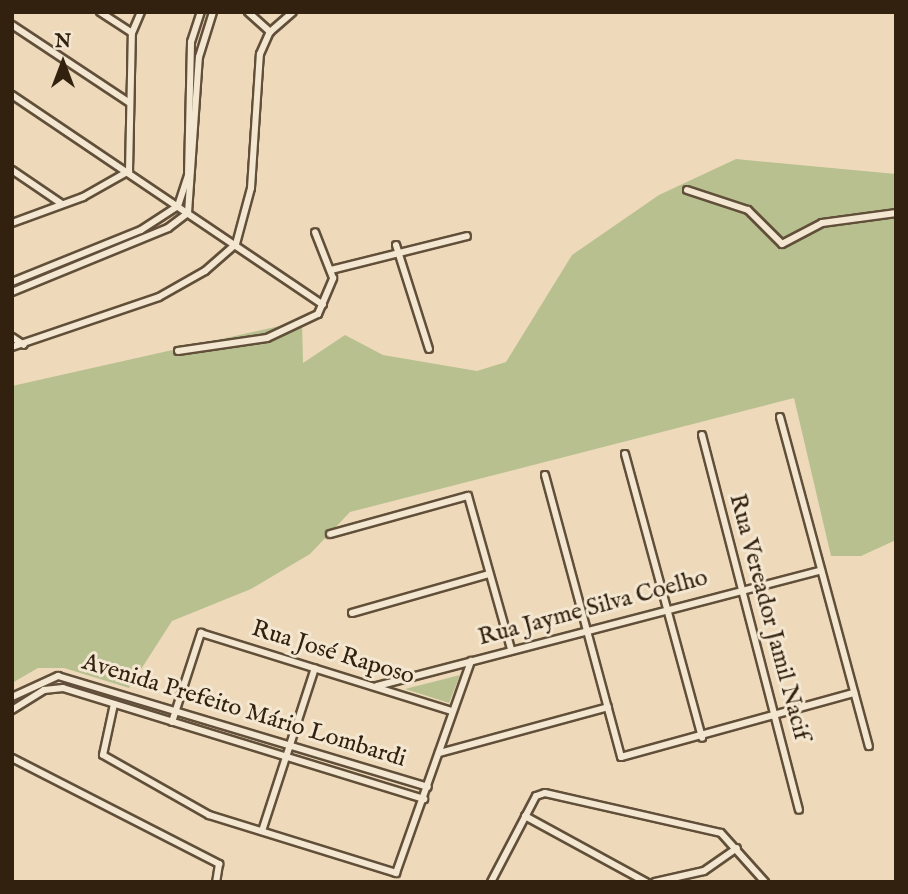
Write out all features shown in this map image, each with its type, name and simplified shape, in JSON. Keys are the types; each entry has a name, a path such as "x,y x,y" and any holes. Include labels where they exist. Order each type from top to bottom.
{"street":[{"path":"100,12 132,33"},
{"path":"129,171 132,33 141,12"},
{"path":"12,282 142,230 178,206 188,175 191,42 201,12"},
{"path":"12,292 168,228 188,213 200,57 213,12"},
{"path":"248,12 270,32"},
{"path":"12,347 159,296 205,271 236,244 251,188 260,54 270,32 292,12"},
{"path":"12,25 130,103"},
{"path":"12,95 129,171 323,305"},
{"path":"12,170 62,204"},
{"path":"12,223 62,204 129,171"},
{"path":"687,190 748,210 782,244 822,223 896,212"},
{"path":"178,351 267,338 308,323 323,305 331,270 315,232"},
{"path":"331,270 467,236"},
{"path":"396,245 429,349"},
{"path":"12,337 24,345"},
{"path":"780,417 869,746"},
{"name":"Rua Vereador Jamil Nacif","path":"702,435 799,810"},
{"path":"625,454 702,738"},
{"path":"545,475 624,757 702,738 854,693"},
{"path":"330,534 468,496 511,649"},
{"name":"Rua Jayme Silva Coelho","path":"377,686 668,607 821,570"},
{"path":"352,613 489,574"},
{"name":"Rua José Raposo","path":"175,708 198,635 204,633 451,711"},
{"path":"114,704 103,755 209,815 401,869 451,711 471,661"},
{"path":"262,831 287,741 315,668"},
{"name":"Avenida Prefeito Mário Lombardi","path":"40,679 58,676 175,708 428,786"},
{"path":"12,697 40,679 44,690 12,710"},
{"name":"Avenida Prefeito Mário Lombardi","path":"44,690 64,688 424,799"},
{"path":"439,754 608,706"},
{"path":"172,722 175,708"},
{"path":"12,758 219,864 216,882"},
{"path":"491,882 525,816 545,793 721,833 765,882"},
{"path":"525,816 646,882"},
{"path":"655,882 704,872 737,848"}],"green space":[{"path":"736,159 896,174 896,540 861,556 831,556 794,398 350,512 310,554 251,589 172,621 129,688 64,668 38,668 12,683 12,386 302,321 303,363 345,335 383,355 477,371 506,362 572,255 659,195"},
{"path":"460,675 449,703 405,689"}]}
